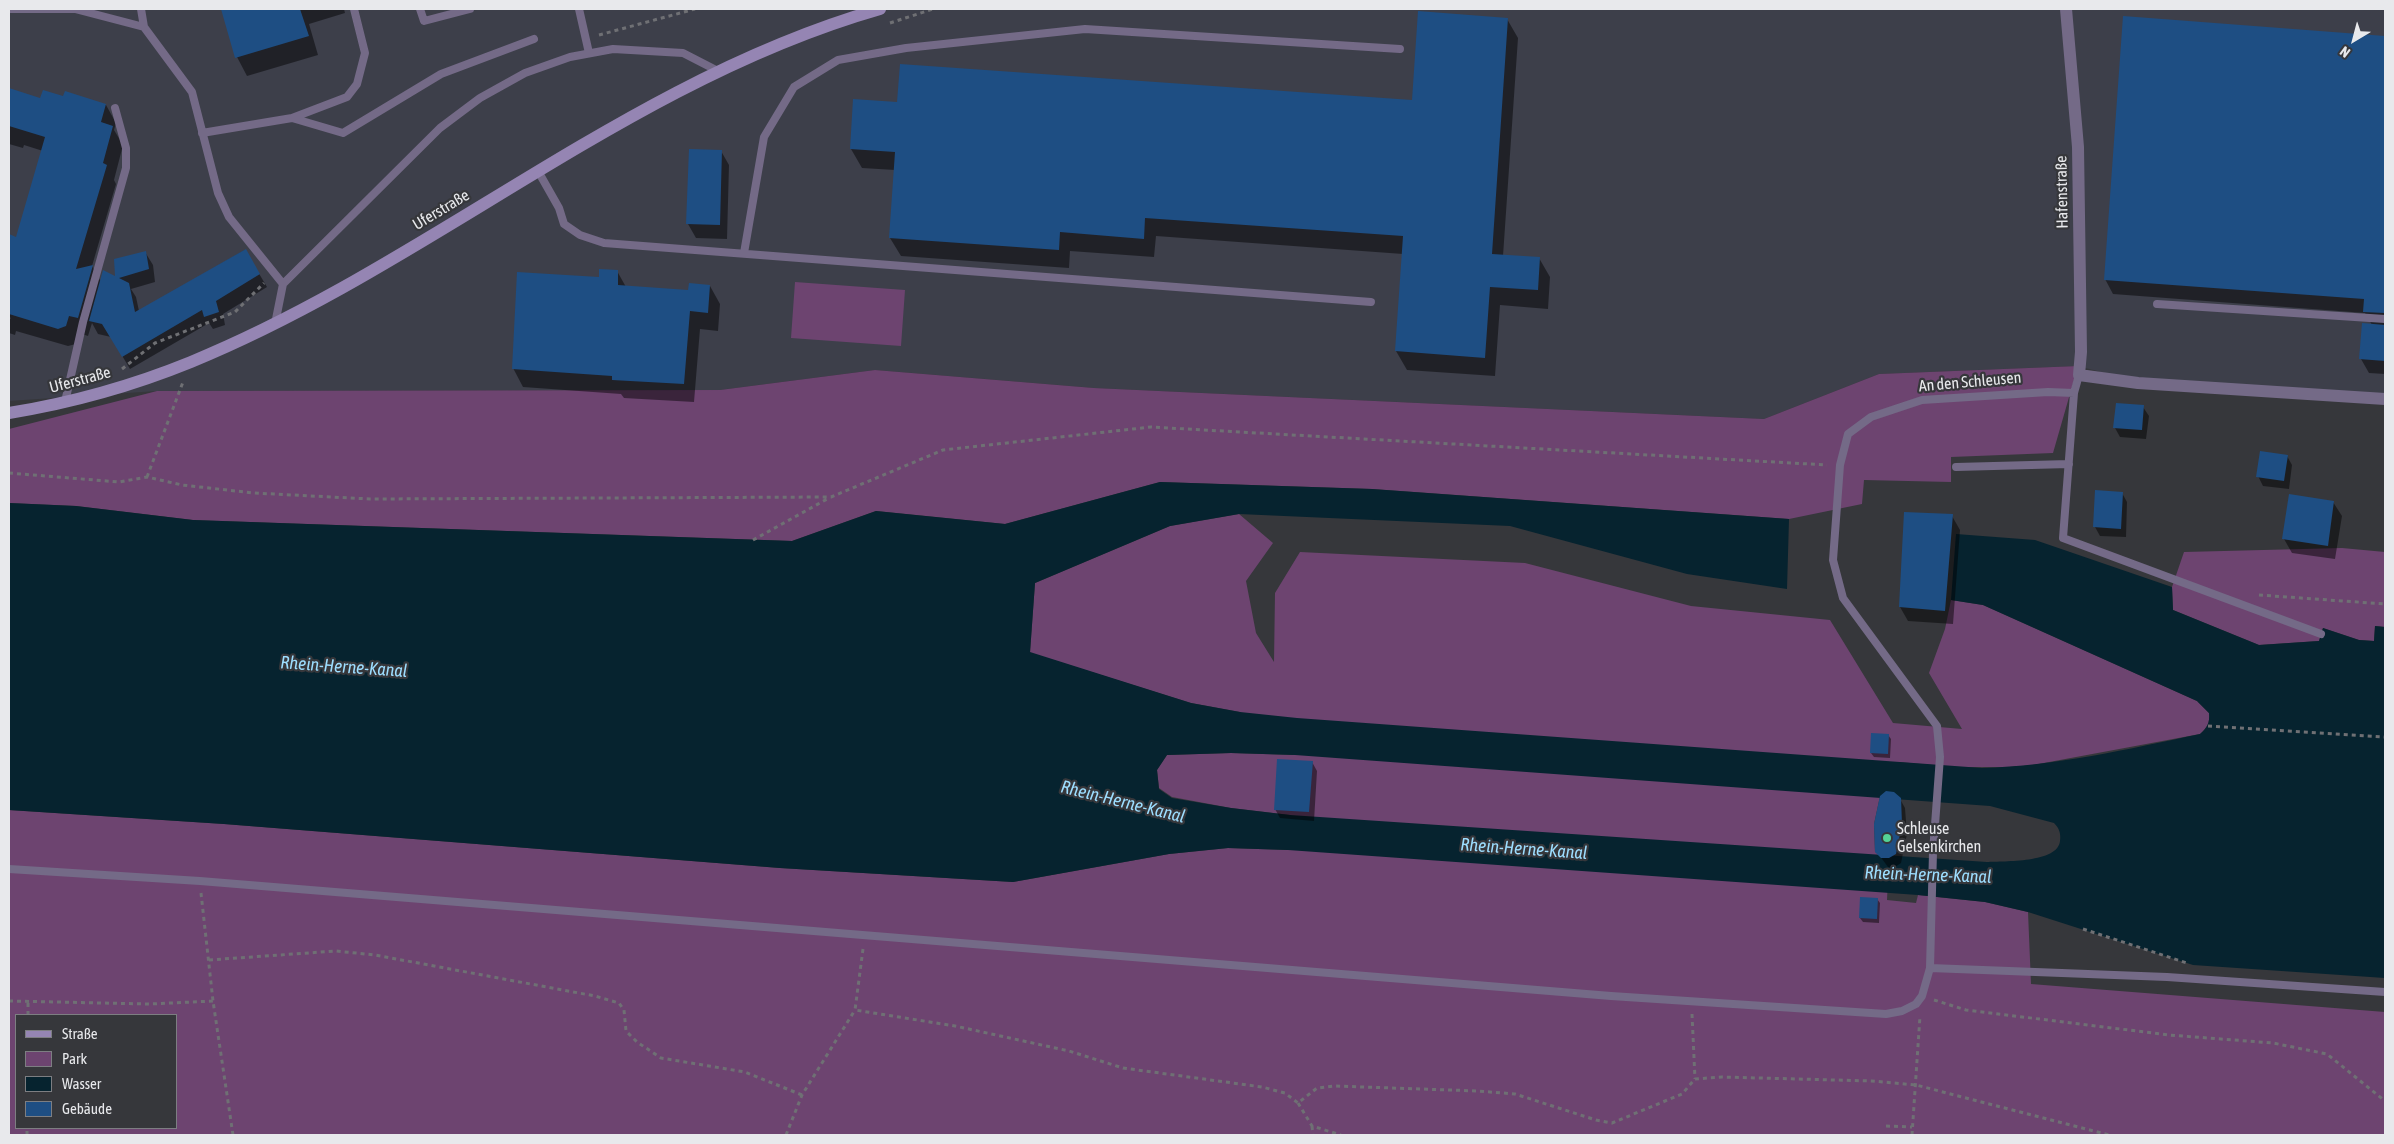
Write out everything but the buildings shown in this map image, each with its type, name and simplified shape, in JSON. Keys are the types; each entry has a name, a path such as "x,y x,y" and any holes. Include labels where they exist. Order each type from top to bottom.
{"main road":[{"name":"Uferstraße","path":"9,414 65,402 143,380 192,362 275,324 348,284 631,117 718,71 778,43 880,9"}],"street":[{"name":"Hafenstraße","path":"2066,9 2078,147 2081,352 2079,375"},
{"path":"2079,375 2138,383 2385,399"}],"lane":[{"path":"9,9 76,9 144,26"},
{"path":"141,9 144,26 192,92 218,193 229,217 284,284"},
{"path":"202,133 292,118 347,97 357,84 365,53 354,9"},
{"path":"420,9 424,21 470,9"},
{"path":"579,9 589,53"},
{"path":"744,253 764,137 794,87 838,60 906,48 1085,29 1400,49"},
{"path":"292,118 343,133 440,74 534,39"},
{"path":"275,324 284,284 440,128 480,98 525,73 570,57 613,49 683,53 718,71"},
{"path":"65,402 83,322 126,168 126,148 116,108"},
{"path":"538,171 559,208 564,224 580,235 604,243 1371,302"},
{"path":"2157,304 2385,319"},
{"path":"2079,375 2074,393 2064,538 2321,634"},
{"name":"An den Schleusen","path":"1922,996 1930,968 1933,852 1940,757 1937,726 1843,598 1833,560 1840,466 1848,434 1871,417 1922,400 2048,392 2074,393"},
{"path":"1956,466 2069,464"},
{"path":"9,869 200,881 865,936 1691,1001 1886,1014 1902,1011 1916,1004 1922,996"},
{"path":"1930,968 2167,977 2385,992"}],"path":[{"path":"147,477 192,362"},
{"path":"753,540 831,496 943,450 1151,427 1840,466"},
{"path":"9,473 119,482 147,477 182,485 254,493 370,499 831,496"},
{"path":"2256,595 2385,604"},
{"path":"2208,726 2385,738"},
{"path":"200,881 213,1001 233,1135"},
{"path":"2084,929 2194,965"},
{"path":"786,1135 802,1095 855,1010 865,936"},
{"path":"209,960 336,951 375,955 596,996 619,1003 624,1010 626,1031 637,1042 661,1058 745,1072 802,1095"},
{"path":"1922,996 1966,1010 2169,1035 2273,1043 2327,1054 2385,1101"},
{"path":"9,1001 149,1004 213,1001"},
{"path":"28,1001 28,1014"},
{"path":"1298,1103 1317,1088 1335,1086 1478,1091 1515,1094 1596,1120 1612,1123 1682,1094 1695,1079 1691,1001"},
{"path":"1912,1135 1920,1012 1916,1004"},
{"path":"855,1010 955,1026 1068,1052 1123,1068 1285,1093 1298,1103 1312,1126 1313,1135"},
{"path":"1695,1079 1722,1077 1872,1081 1916,1086 2109,1135"},
{"path":"1312,1126 1341,1135"},
{"path":"1886,1126 1912,1128"}],"shaded area":[{"path":"9,9 2385,9 2385,398 2139,382 2078,366 1879,374 1764,419 1094,388 875,370 720,390 157,391 9,401"}],"green space":[{"path":"795,282 905,290 901,346 791,338"},
{"path":"2078,366 2053,453 1951,457 1951,482 1864,480 1862,504 1789,519 1372,489 1160,482 1005,524 876,511 792,541 193,520 76,506 9,503 9,429 157,391 720,390 875,370 1094,388 1764,419 1879,374"},
{"path":"1239,514 1273,543 1246,581 1256,633 1274,662 1275,593 1300,552 1525,563 1691,606 1830,620 1893,723 1962,729 1929,673 1945,629 1951,600 1983,605 2197,701 2209,713 2208,725 2200,734 2033,765 1954,767 1899,762 1894,792 1880,796 1874,824 1875,852 1889,858 1887,900 1916,903 1918,895 1985,902 2028,912 2031,984 2385,1012 2385,1135 9,1135 9,810 224,824 780,868 1013,882 1169,854 1228,848 1288,850 1290,815 1231,808 1172,797 1159,788 1157,770 1167,755 1231,753 1294,755 1240,712 1191,703 1030,653 1035,583 1170,526"},
{"path":"2342,548 2385,552 2385,627 2375,626 2374,641 2359,640 2323,628 2319,641 2259,645 2173,610 2172,587 2184,552"}],"water":[{"name":"Rhein-Herne-Kanal","path":"1160,482 1372,489 1789,519 1787,589 1687,574 1510,526 1239,514 1170,526 1035,583 1030,652 1191,703 1240,712 1297,718 1982,768 2037,764 2092,756 2200,734 2208,725 2209,713 2197,701 1983,605 1951,600 1956,534 2035,540 2172,587 2173,610 2259,645 2319,641 2323,628 2359,640 2374,641 2375,626 2385,627 2385,978 2193,965 2028,912 1985,902 1918,895 1288,850 1228,848 1169,854 1013,882 780,868 224,824 9,810 9,503 76,506 193,520 792,541 876,511 1005,524","holes":["1231,753 1295,755 1990,806 2054,823 2059,831 2060,841 2057,848 2041,857 2017,861 1987,862 1290,815 1172,798 1159,789 1157,770 1167,755"]}],"place":[{"name":"Schleuse Gelsenkirchen","path":"1887,838"}]}
